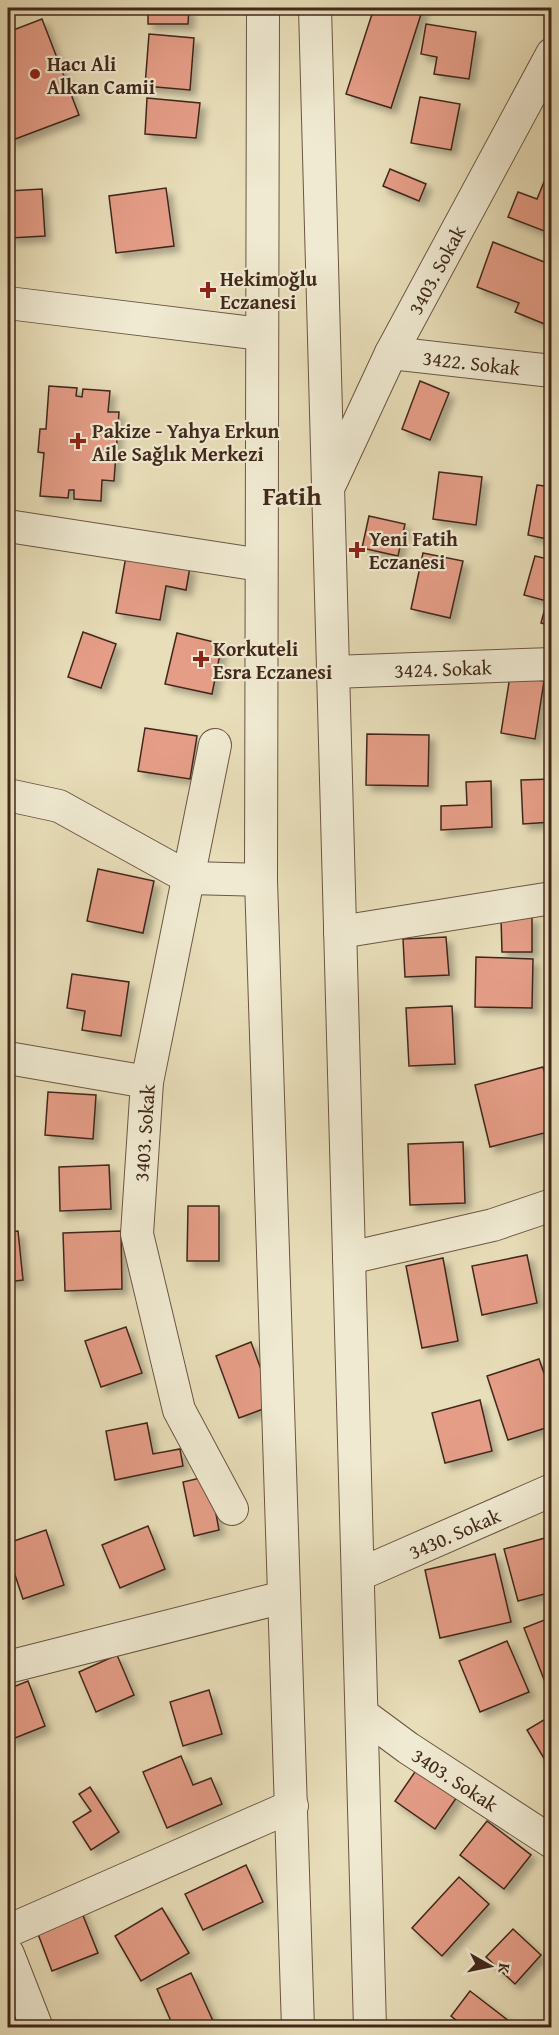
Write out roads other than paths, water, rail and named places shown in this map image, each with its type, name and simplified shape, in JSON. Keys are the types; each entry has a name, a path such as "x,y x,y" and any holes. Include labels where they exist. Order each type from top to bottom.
{"street":[{"path":"263,8 261,880 298,2028"},
{"path":"315,8 370,2028"},
{"name":"3403. Sokak","path":"328,488 391,353 552,54"},
{"path":"8,303 262,334"},
{"name":"3422. Sokak","path":"391,353 552,371"},
{"path":"8,526 261,564"},
{"name":"3424. Sokak","path":"333,672 552,664"},
{"name":"3403. Sokak","path":"215,745 147,1082 137,1234 179,1410 232,1509"},
{"path":"8,795 59,806 189,878 261,880"},
{"path":"340,932 552,898"},
{"path":"8,1058 147,1082"},
{"path":"349,1258 493,1225 552,1205"},
{"name":"3430. Sokak","path":"358,1575 552,1490"},
{"path":"8,1667 284,1597"},
{"name":"3403. Sokak","path":"362,1714 408,1748 552,1842"},
{"path":"8,1931 291,1806"},
{"path":"8,1954 37,2028"}],"place":[{"name":"Hacı Ali Alkan Camii","path":"35,74"},
{"name":"Hekimoğlu Eczanesi","path":"208,290"},
{"name":"Pakize - Yahya Erkun Aile Sağlık Merkezi","path":"78,441"},
{"name":"Yeni Fatih Eczanesi","path":"357,550"},
{"name":"Korkuteli Esra Eczanesi","path":"201,659"}],"district":[{"name":"Fatih","path":"292,495"}]}
